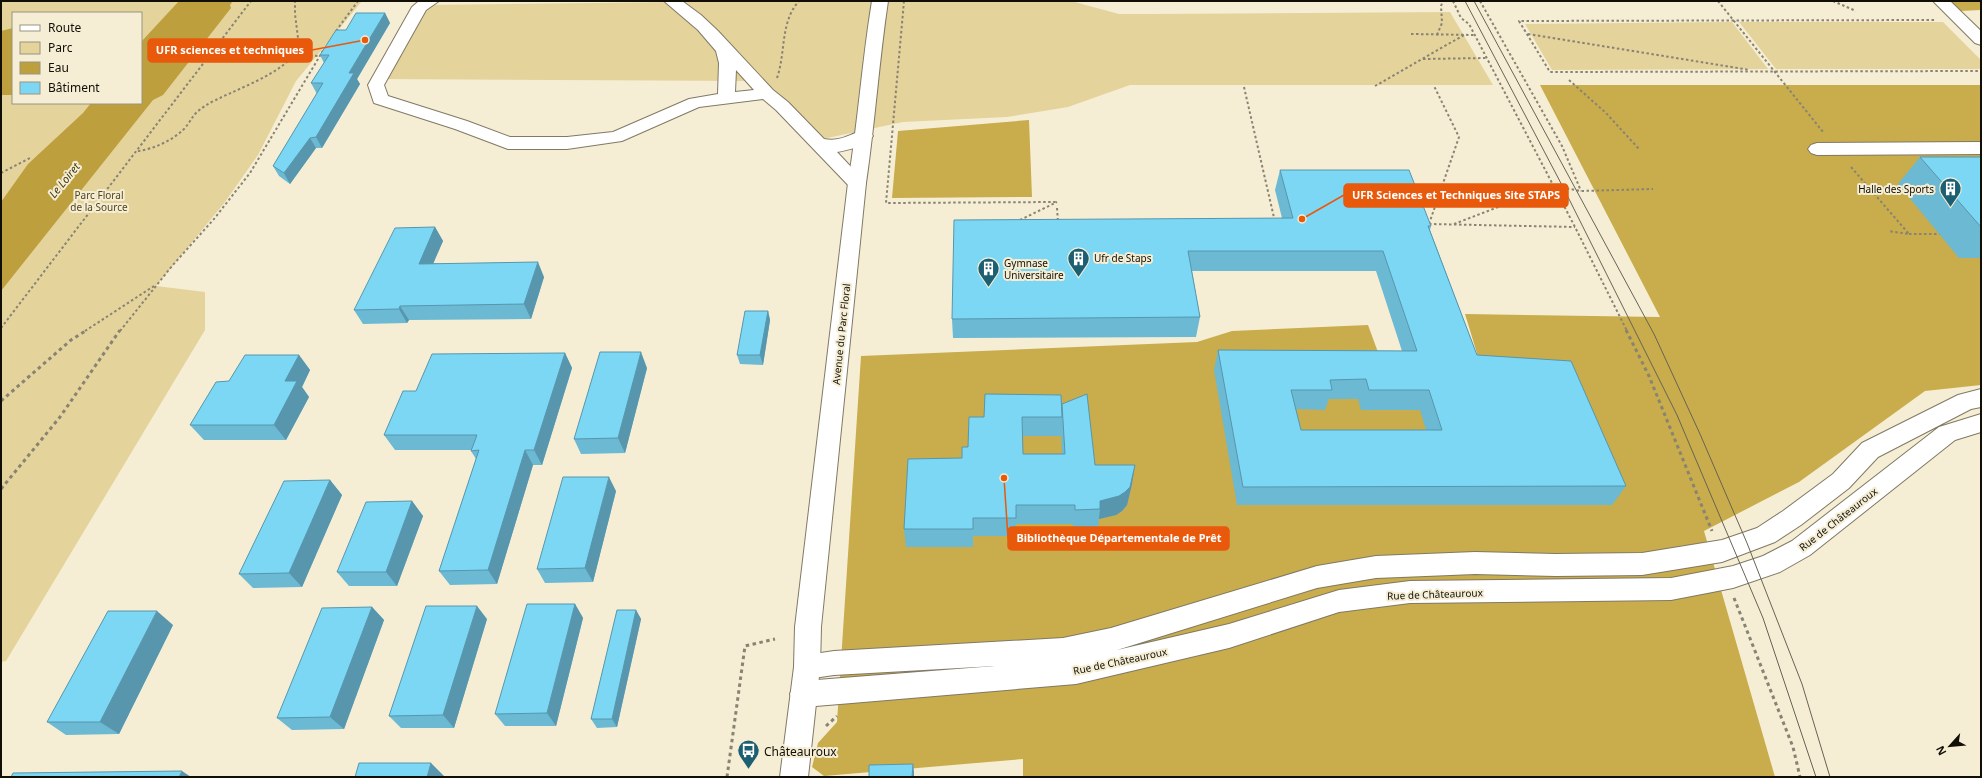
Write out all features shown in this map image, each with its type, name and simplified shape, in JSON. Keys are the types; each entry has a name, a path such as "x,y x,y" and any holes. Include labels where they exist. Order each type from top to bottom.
{"street":[{"path":"431,1 420,7 376,85 380,99 461,125 508,143 567,143 616,137 695,103 767,94"},
{"path":"672,1 689,12 712,34 767,94 782,106 857,183"},
{"name":"Avenue du Parc Floral","path":"794,777 807,667 808,627 857,183 880,1"},
{"path":"1941,1 1981,40"},
{"path":"712,34 727,57 726,98"},
{"path":"818,143 837,147 847,145 864,136"},
{"path":"1817,149 1981,148"},
{"path":"807,667 834,663 1063,650 1112,640 1317,577 1376,567 1475,563 1556,565 1642,564 1722,551 1766,535 1792,518 1841,481 1870,450 1966,400 1981,398"},
{"name":"Rue de Châteauroux","path":"804,694 1076,672 1229,636 1338,601 1410,592 1671,589 1733,577 1771,564 1801,548 1947,433 1981,423"}],"path":[{"path":"1,328 252,1"},
{"path":"138,151 145,151 158,146 184,128 193,114 276,69 295,55 300,45 294,16 295,1"},
{"path":"333,36 358,1"},
{"path":"767,94 779,75 788,16 793,6 799,1"},
{"path":"904,1 886,203 1057,202 1016,222"},
{"path":"1437,35 1442,23 1441,6 1443,1"},
{"path":"1453,1 1461,18 1469,24 1475,35 1575,227 1649,376 1714,535"},
{"path":"1480,1 1562,146 1582,192"},
{"path":"1718,1 1837,149 1908,234"},
{"path":"1833,1 1856,11"},
{"path":"1961,20 1519,21 1550,72 1981,70"},
{"path":"1411,34 1475,35"},
{"path":"1528,34 1759,71"},
{"path":"1375,86 1464,35"},
{"path":"1,489 60,417 130,316 214,219 250,173 329,43"},
{"path":"295,55 320,56"},
{"path":"1422,59 1486,58"},
{"path":"1569,80 1595,101 1620,126 1639,149"},
{"path":"1425,228 1429,224 1459,137 1434,86"},
{"path":"1244,87 1276,224 1268,224"},
{"path":"1,173 30,158"},
{"path":"1454,224 1553,186 1582,192 1653,189"},
{"path":"1057,208 1057,225 1064,225"},
{"path":"1429,224 1575,227"},
{"path":"1888,231 1908,234 1940,234"},
{"path":"1,400 71,340 156,285"},
{"path":"1733,595 1793,748 1800,777"},
{"path":"727,777 745,646 775,639"}],"green space":[{"name":"Parc Floral de la Source","path":"1,1 362,1 296,81 258,155 225,202 156,286 205,292 205,330 6,661 1,662"},
{"path":"761,1 1071,1 1119,14 1450,12 1493,85 1130,85 1068,107 1007,117 903,122 813,141 750,81 378,79 423,5"},
{"path":"1732,22 1768,69 1552,70 1525,24"},
{"path":"1739,22 1943,22 1981,60 1981,69 1776,69"}],"shaded area":[{"path":"1950,1 1981,1 1981,10 1960,11"},
{"path":"1540,85 1981,85 1981,385 1925,391 1799,482 1704,531 1775,777 1023,777 1023,759 824,776 812,767 818,743 837,722 861,356 1197,342 1232,331 1368,325 1386,374 1483,373 1465,314 1660,317"},
{"path":"1029,120 1032,197 892,198 898,131"}],"water":[{"name":"Le Loiret","path":"179,1 233,1 230,5 231,8 163,95 153,100 1,291 1,202 28,164 83,113 90,104 142,104 142,41"},
{"path":"12,28 12,95 1,95 1,31"}],"building":[{"path":"356,13 385,13 349,73 354,73 316,137 310,138 284,173 273,166 323,83 311,83 329,55 320,55 336,30 346,30"},
{"path":"1920,157 1981,157 1981,227"},
{"path":"1280,170 1409,170 1431,226 1428,226 1477,355 1571,361 1626,486 1243,487 1218,350 1417,351 1383,251 1188,251 1200,317 952,319 954,220 1293,218","holes":["1366,379 1369,390 1429,390 1442,430 1301,430 1291,390 1332,390 1330,380"]},
{"path":"435,227 419,264 538,262 524,304 400,306 399,309 354,310 395,228"},
{"path":"745,311 768,311 760,355 737,355"},
{"path":"600,352 641,352 618,438 574,439"},
{"path":"565,353 534,450 525,450 488,570 439,571 479,450 471,451 477,435 384,435 403,391 416,391 432,354"},
{"path":"245,355 299,355 285,381 297,381 274,425 190,425 216,382 229,381"},
{"path":"985,394 1061,395 1062,417 1022,417 1023,454 1065,454 1062,404 1087,394 1095,465 1135,465 1130,487 1119,496 1100,501 1100,509 1075,510 1075,505 1016,505 1016,518 973,518 973,529 904,529 908,459 962,458 962,447 968,447 969,417 984,417"},
{"path":"563,477 609,477 585,568 537,569"},
{"path":"330,480 289,573 239,574 284,481"},
{"path":"412,501 386,572 337,572 366,502"},
{"path":"527,604 575,604 547,713 495,714"},
{"path":"426,606 477,606 443,715 389,716"},
{"path":"372,607 330,717 277,718 322,608"},
{"path":"617,610 636,610 612,719 591,719"},
{"path":"108,611 157,611 100,722 47,722"},
{"path":"359,763 431,763 427,777 355,777"},
{"path":"913,764 912,777 869,777 869,765"},
{"path":"182,771 179,777 11,777 13,773"}],"tram line":[{"path":"1465,1 1564,189 1677,415 1763,618 1816,777"},
{"path":"1474,1 1654,334 1700,434 1747,543 1802,684 1830,777"}],"place":[{"name":"UFR sciences et techniques","path":"365,40"},
{"name":"Halle des Sports","path":"1950,208"},
{"name":"UFR Sciences et Techniques Site STAPS","path":"1302,219"},
{"name":"Ufr de Staps","path":"1078,278"},
{"name":"Gymnase Universitaire","path":"988,288"},
{"name":"Bibliothèque Départementale de Prêt","path":"1004,478"},
{"name":"Châteauroux","path":"749,770"}]}
